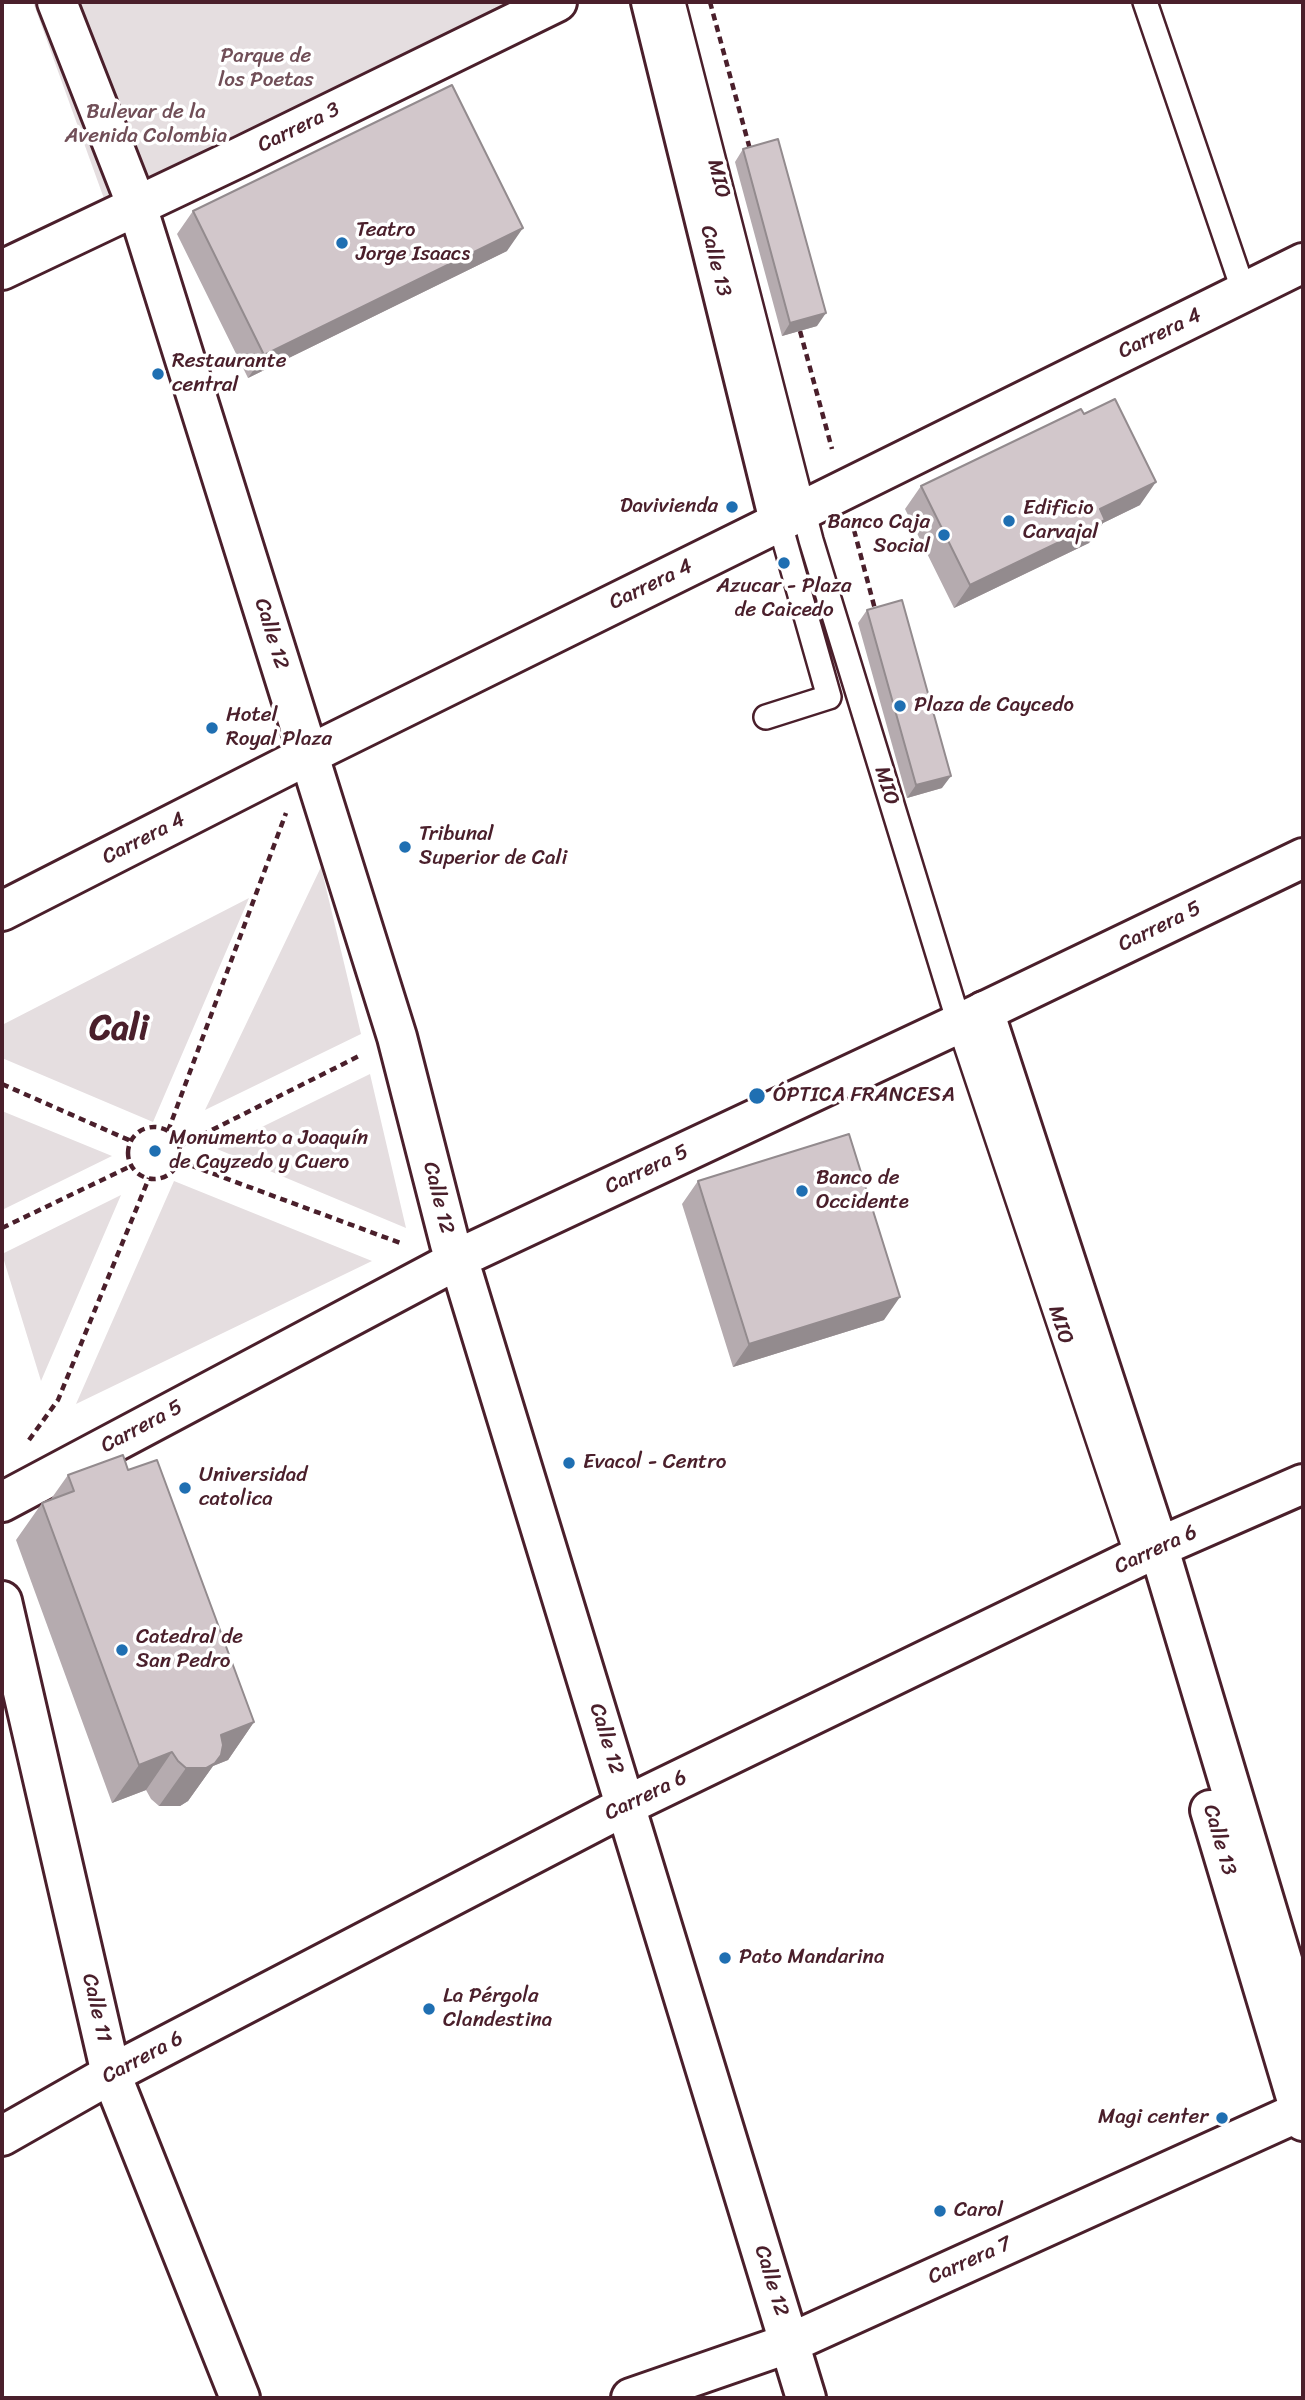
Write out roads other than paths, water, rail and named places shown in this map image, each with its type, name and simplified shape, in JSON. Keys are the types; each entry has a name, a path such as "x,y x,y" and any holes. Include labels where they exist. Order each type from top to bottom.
{"street":[{"name":"Calle 12","path":"57,2 137,206 310,754 397,1037 450,1244 464,1277 627,1805 806,2398"},
{"name":"Carrera 3","path":"2,270 557,2"},
{"name":"Calle 13","path":"651,2 791,515"},
{"name":"Carrera 4","path":"2,911 310,754 1303,263"},
{"name":"Carrera 5","path":"2,1502 457,1260 1303,858"},
{"path":"972,1017 1154,1558"},
{"name":"Carrera 6","path":"2,2136 111,2074 627,1805 1154,1558 1303,1484"},
{"name":"Calle 13","path":"1154,1558 1303,2030"},
{"name":"Calle 13","path":"1154,1558 1236,1898 1302,2114"},
{"name":"Calle 11","path":"2,1601 111,2074 240,2398"},
{"name":"Carrera 7","path":"631,2398 790,2343 1302,2114"}],"lane":[{"name":"MIO","path":"673,2 791,515 972,1017"},
{"path":"1145,2 1244,292"},
{"path":"766,717 829,697 791,515"}],"place":[{"name":"Teatro Jorge Isaacs","path":"342,243"},
{"name":"Restaurante central","path":"158,374"},
{"name":"Davivienda","path":"732,507"},
{"name":"Edificio Carvajal","path":"1009,521"},
{"name":"Banco Caja Social","path":"944,535"},
{"name":"Azucar - Plaza de Caicedo","path":"784,563"},
{"name":"Plaza de Caycedo","path":"900,706"},
{"name":"Hotel Royal Plaza","path":"212,728"},
{"name":"Tribunal Superior de Cali","path":"405,847"},
{"name":"ÓPTICA FRANCESA","path":"757,1096"},
{"name":"Monumento a Joaquín de Cayzedo y Cuero","path":"155,1151"},
{"name":"Banco de Occidente","path":"802,1191"},
{"name":"Evacol - Centro","path":"569,1463"},
{"name":"Universidad catolica","path":"185,1488"},
{"name":"Catedral de San Pedro","path":"122,1650"},
{"name":"Pato Mandarina","path":"725,1958"},
{"name":"La Pérgola Clandestina","path":"429,2009"},
{"name":"Magi center","path":"1222,2118"},
{"name":"Carol","path":"940,2211"}],"district":[{"name":"Cali","path":"119,1030"}],"park label":[{"name":"Parque de los Poetas","path":"266,69"},
{"name":"Bulevar de la Avenida Colombia","path":"146,125"}]}
